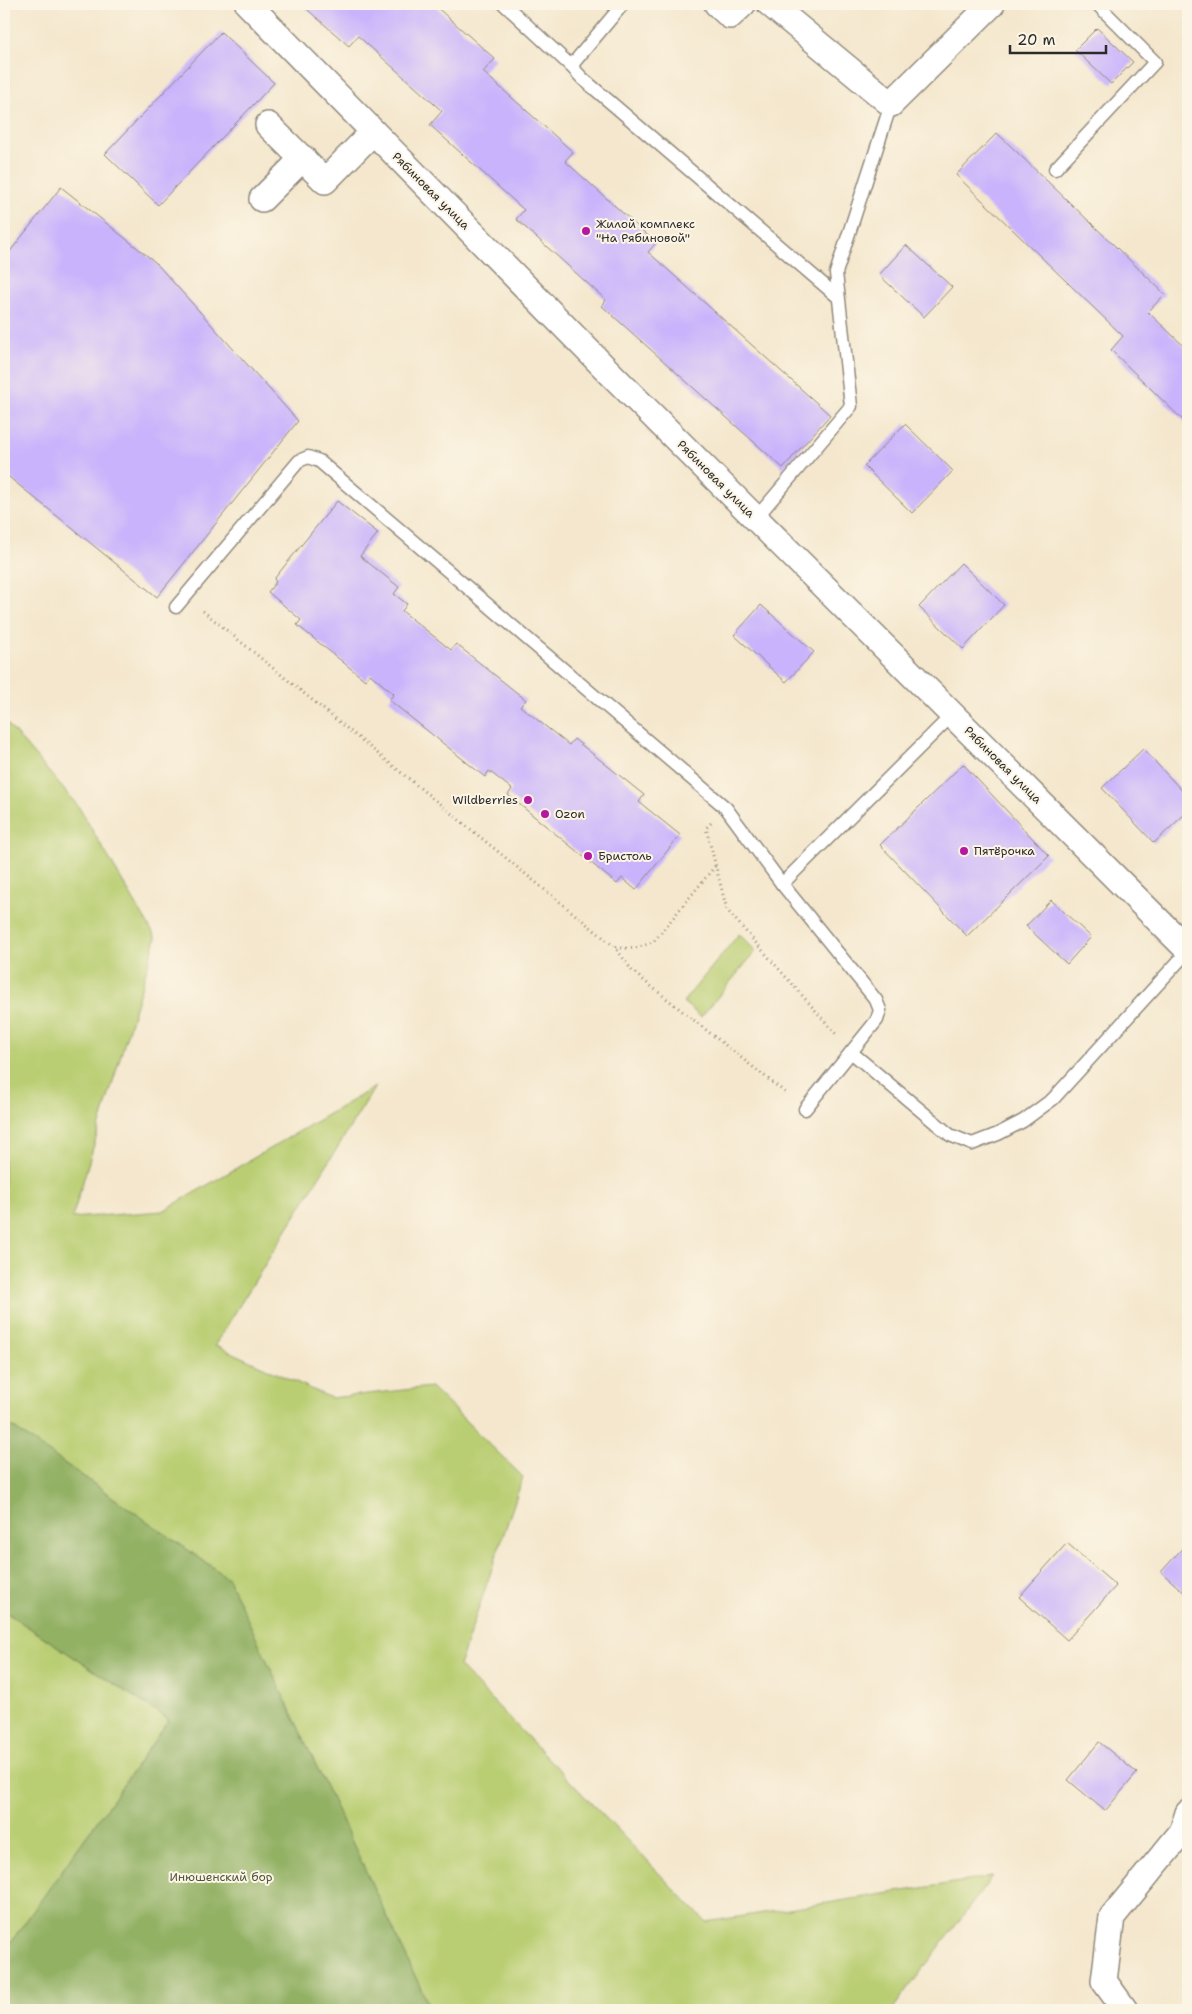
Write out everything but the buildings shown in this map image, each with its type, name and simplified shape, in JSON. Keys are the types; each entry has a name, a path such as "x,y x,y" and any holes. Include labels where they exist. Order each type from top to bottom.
{"street":[{"name":"Рябиновая улица","path":"248,4 756,518 1188,951"},
{"path":"717,4 730,16 743,4"},
{"path":"770,4 891,104 992,4"},
{"path":"268,125 325,181 374,132"},
{"path":"262,199 303,158"},
{"path":"1125,2010 1104,1981 1112,1917 1182,1832 1188,1813"}],"lane":[{"path":"504,4 582,78 838,297"},
{"path":"571,66 624,4"},
{"path":"1055,169 1154,62 1097,4"},
{"path":"756,518 851,406 836,273 891,104"},
{"path":"176,607 299,461 308,457 319,460 726,808 782,884 876,1000 880,1010 877,1020 805,1109"},
{"path":"782,884 952,715"},
{"path":"851,1052 950,1135 972,1144 998,1134 1023,1121 1053,1099 1188,951"}],"path":[{"path":"185,596 615,946 633,972 772,1082"},
{"path":"726,808 706,828 727,910 836,1034"},
{"path":"615,946 627,949 640,948 654,941 716,865"}],"green space":[{"path":"4,720 78,806 156,938 72,1218 163,1211 375,1087 215,1345 331,1398 431,1387 523,1477 459,1666 706,1922 992,1877 892,2010 431,2010 228,1578 4,1421"},
{"path":"739,934 756,951 701,1017 683,1002"},
{"name":"Инюшенский бор","path":"4,1421 228,1578 431,2010 4,2010 4,1952 169,1720 4,1611"},
{"path":"4,1611 169,1720 4,1952"}],"place":[{"name":"Жилой комплекс \"На Рябиновой\"","path":"586,231"},
{"name":"Wildberries","path":"528,800"},
{"name":"Ozon","path":"545,814"},
{"name":"Пятёрочка","path":"964,851"},
{"name":"Бристоль","path":"588,856"}]}
